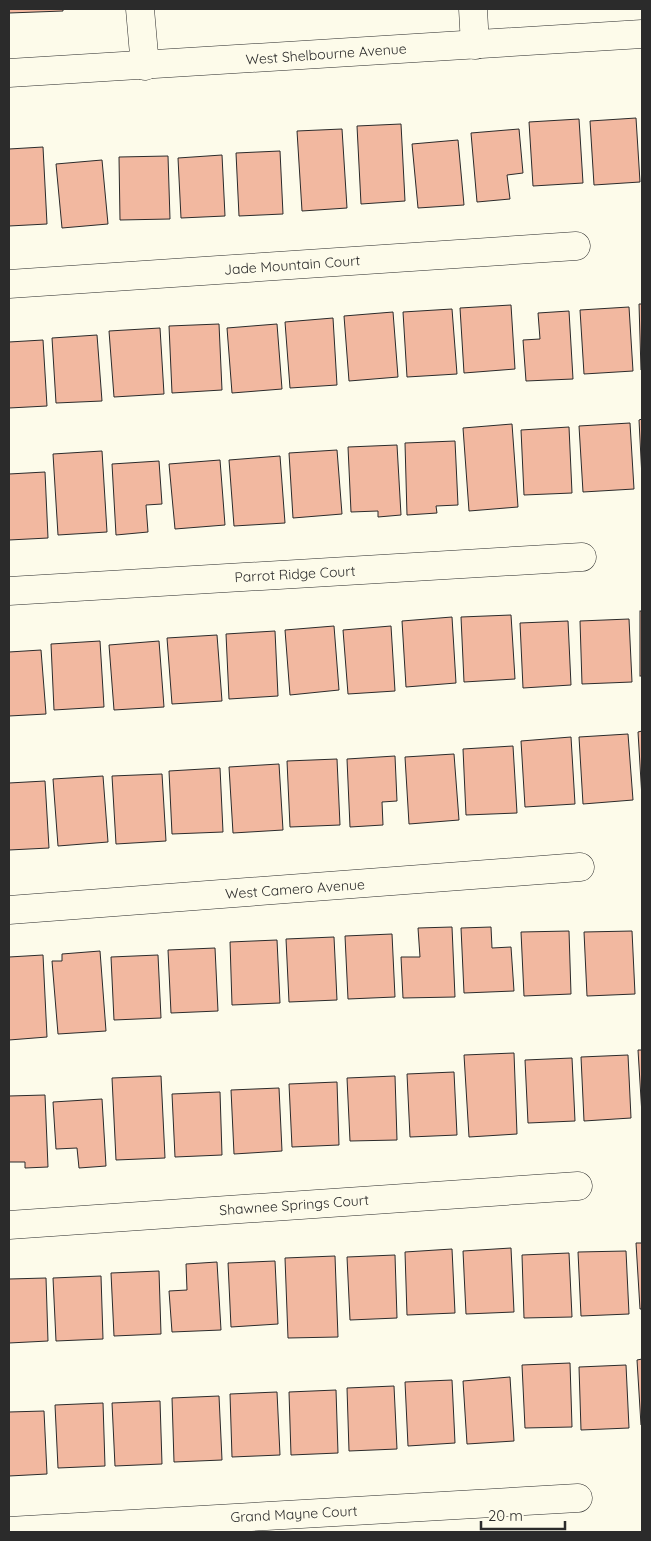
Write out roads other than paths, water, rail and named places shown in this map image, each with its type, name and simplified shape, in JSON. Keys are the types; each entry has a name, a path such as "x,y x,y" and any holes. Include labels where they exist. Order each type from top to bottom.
{"street":[{"path":"140,9 145,66"},
{"path":"473,9 475,45"},
{"name":"West Shelbourne Avenue","path":"9,73 642,34"},
{"name":"Jade Mountain Court","path":"9,284 576,246"},
{"name":"Parrot Ridge Court","path":"9,591 582,557"},
{"name":"West Camero Avenue","path":"9,910 580,867"},
{"name":"Shawnee Springs Court","path":"9,1224 578,1186"},
{"name":"Grand Mayne Court","path":"9,1532 578,1498"}]}
